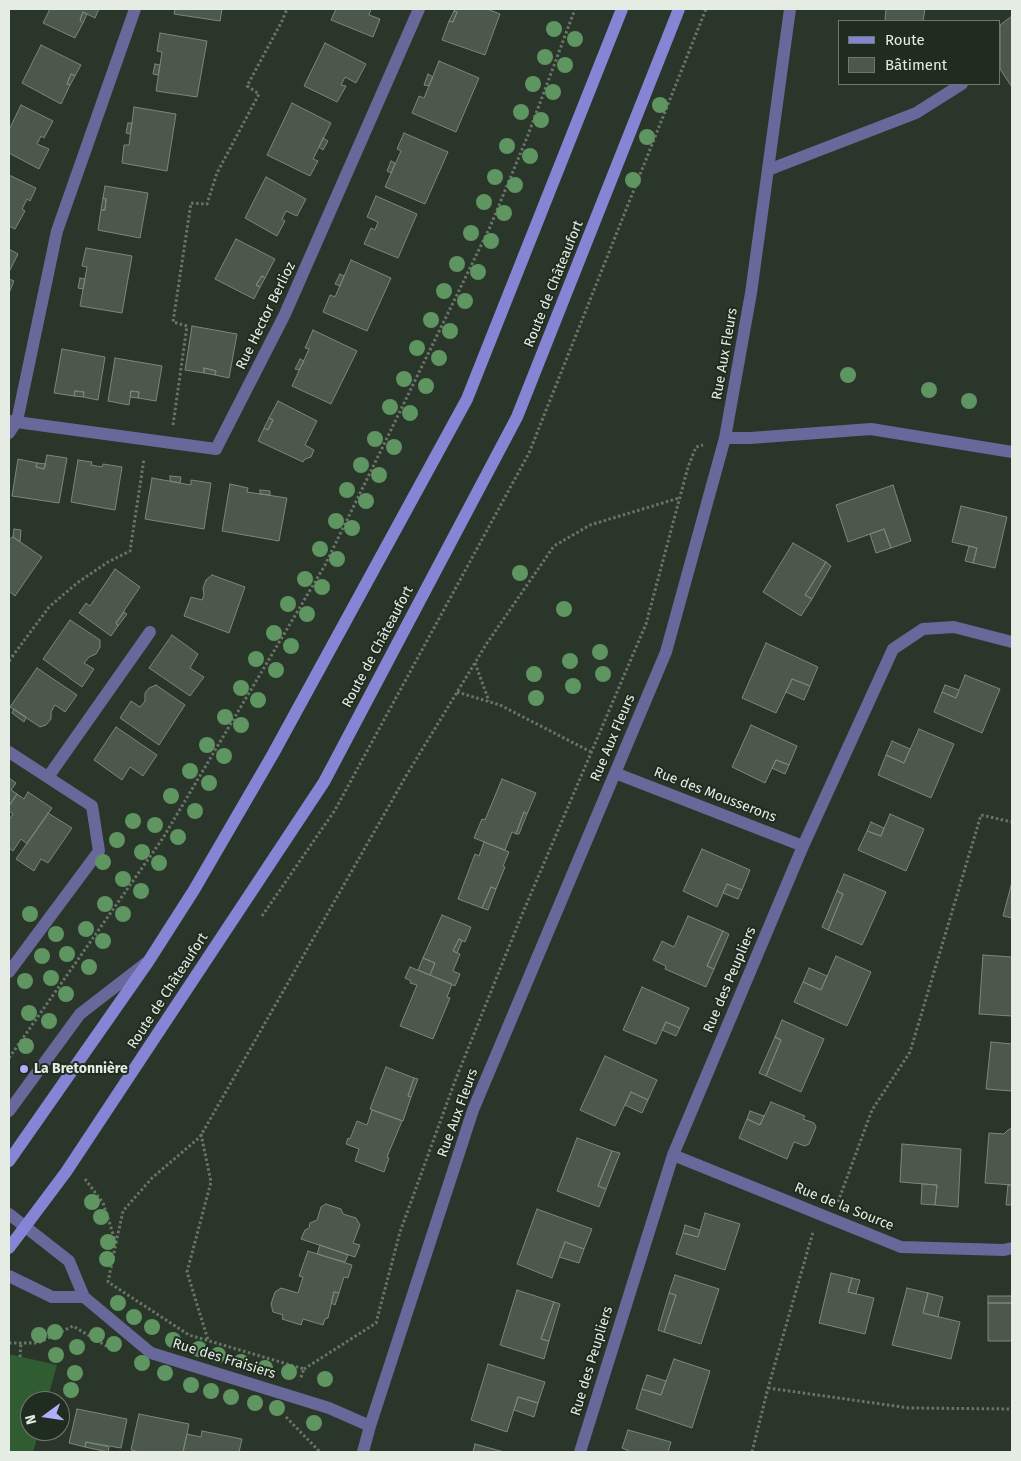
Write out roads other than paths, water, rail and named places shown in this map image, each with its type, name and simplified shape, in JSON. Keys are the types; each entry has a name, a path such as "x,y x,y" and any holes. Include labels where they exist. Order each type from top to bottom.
{"main road":[{"path":"9,1161 148,962 194,890 272,754 467,399 622,9"},
{"name":"Route de Châteaufort","path":"9,1248 66,1172 324,782 517,418 679,9"}],"street":[{"path":"9,433 57,232 135,9"},
{"name":"Rue Hector Berlioz","path":"13,421 216,449 285,314 420,9"},
{"name":"Rue Aux Fleurs","path":"363,1452 473,1110 666,652 725,438 751,293 790,9"},
{"path":"768,170 916,113 960,85"},
{"path":"725,438 750,438 871,429 1012,452"},
{"name":"Rue des Peupliers","path":"580,1452 672,1155 803,846 893,649 923,629 954,627 1012,642"},
{"path":"48,777 150,632"},
{"path":"9,752 92,806 99,851 9,972"},
{"name":"Rue des Mousserons","path":"615,773 803,846"},
{"path":"9,1111 80,1014 148,962"},
{"name":"Rue de la Source","path":"672,1155 902,1247 1004,1250 1012,1248"},
{"path":"9,1214 69,1261 84,1297 52,1297 9,1276"},
{"name":"Rue des Fraisiers","path":"84,1297 151,1352 329,1408 370,1426"}],"place":[{"name":"La Bretonnière","path":"24,1069"}]}
